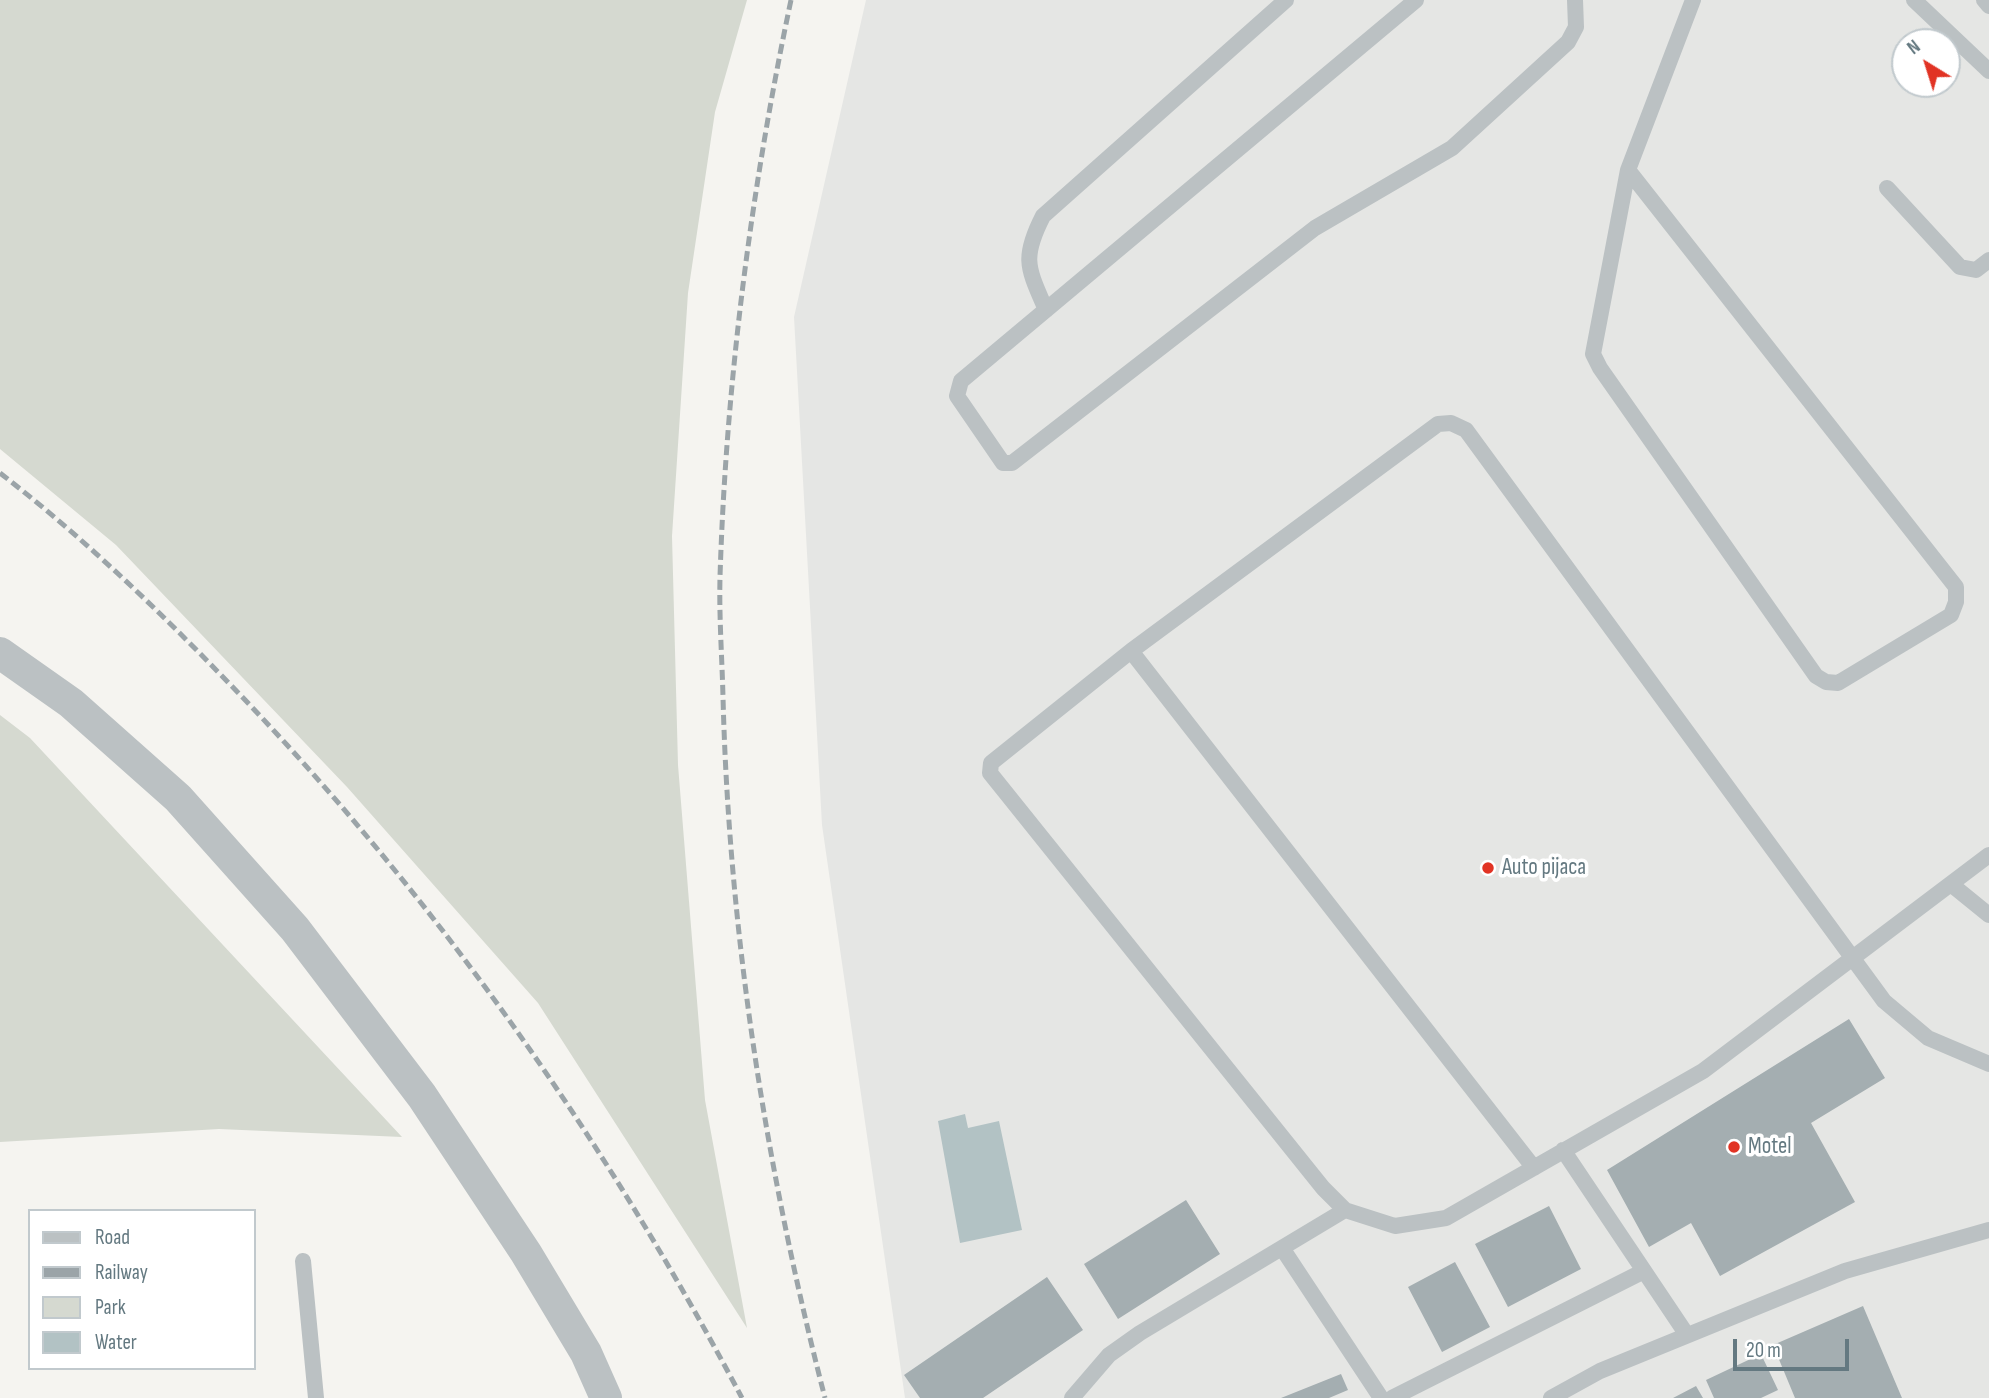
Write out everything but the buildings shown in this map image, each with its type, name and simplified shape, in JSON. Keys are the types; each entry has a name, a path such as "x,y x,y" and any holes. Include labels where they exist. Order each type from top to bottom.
{"street":[{"path":"0,653 71,703 178,798 295,929 437,1118 526,1253 586,1353 606,1398"}],"lane":[{"path":"1046,310 1030,272 1028,244 1042,216 1286,0"},
{"path":"1416,0 961,381 957,396 1003,463 1012,463 1315,228 1452,148 1474,131 1568,42 1576,27 1575,0"},
{"path":"1628,170 1956,587 1956,602 1951,615 1838,683 1826,682 1816,676 1600,368 1593,354 1628,170 1692,0"},
{"path":"1914,0 1989,71"},
{"path":"1984,0 1989,6"},
{"path":"1888,188 1960,267 1976,270 1989,260"},
{"path":"1989,855 1952,885 1852,958 1703,1071 1446,1218 1395,1226 1345,1210 1324,1188 990,773 991,763 1131,651 1438,424 1451,423 1466,430 1852,958 1884,1001 1928,1038 1989,1064"},
{"path":"1131,651 1534,1168"},
{"path":"1952,885 1989,915"},
{"path":"1563,1150 1687,1335"},
{"path":"1072,1398 1109,1355 1140,1333 1345,1210"},
{"path":"1551,1398 1600,1371 1845,1271 1989,1230"},
{"path":"1282,1248 1381,1398"},
{"path":"303,1261 316,1398"},
{"path":"1392,1398 1644,1271"}],"shaded area":[{"path":"866,0 1989,0 1989,1398 905,1398 822,825 794,317"}],"green space":[{"path":"0,0 747,0 715,112 688,293 672,536 678,765 705,1100 747,1328 538,1003 347,787 116,545 0,449"},
{"path":"0,715 30,738 402,1137 219,1129 0,1142"}],"water":[{"path":"965,1114 968,1128 999,1121 1022,1230 960,1243 938,1121"}],"railway":[{"path":"791,0 764,143 743,287 728,432 720,622 727,786 742,962 768,1138 825,1398"},
{"path":"0,473 114,570 221,675 371,841 441,928 571,1110 631,1204 742,1398"}],"place":[{"name":"Auto pijaca","path":"1488,868"},
{"name":"Motel","path":"1734,1147"}]}
